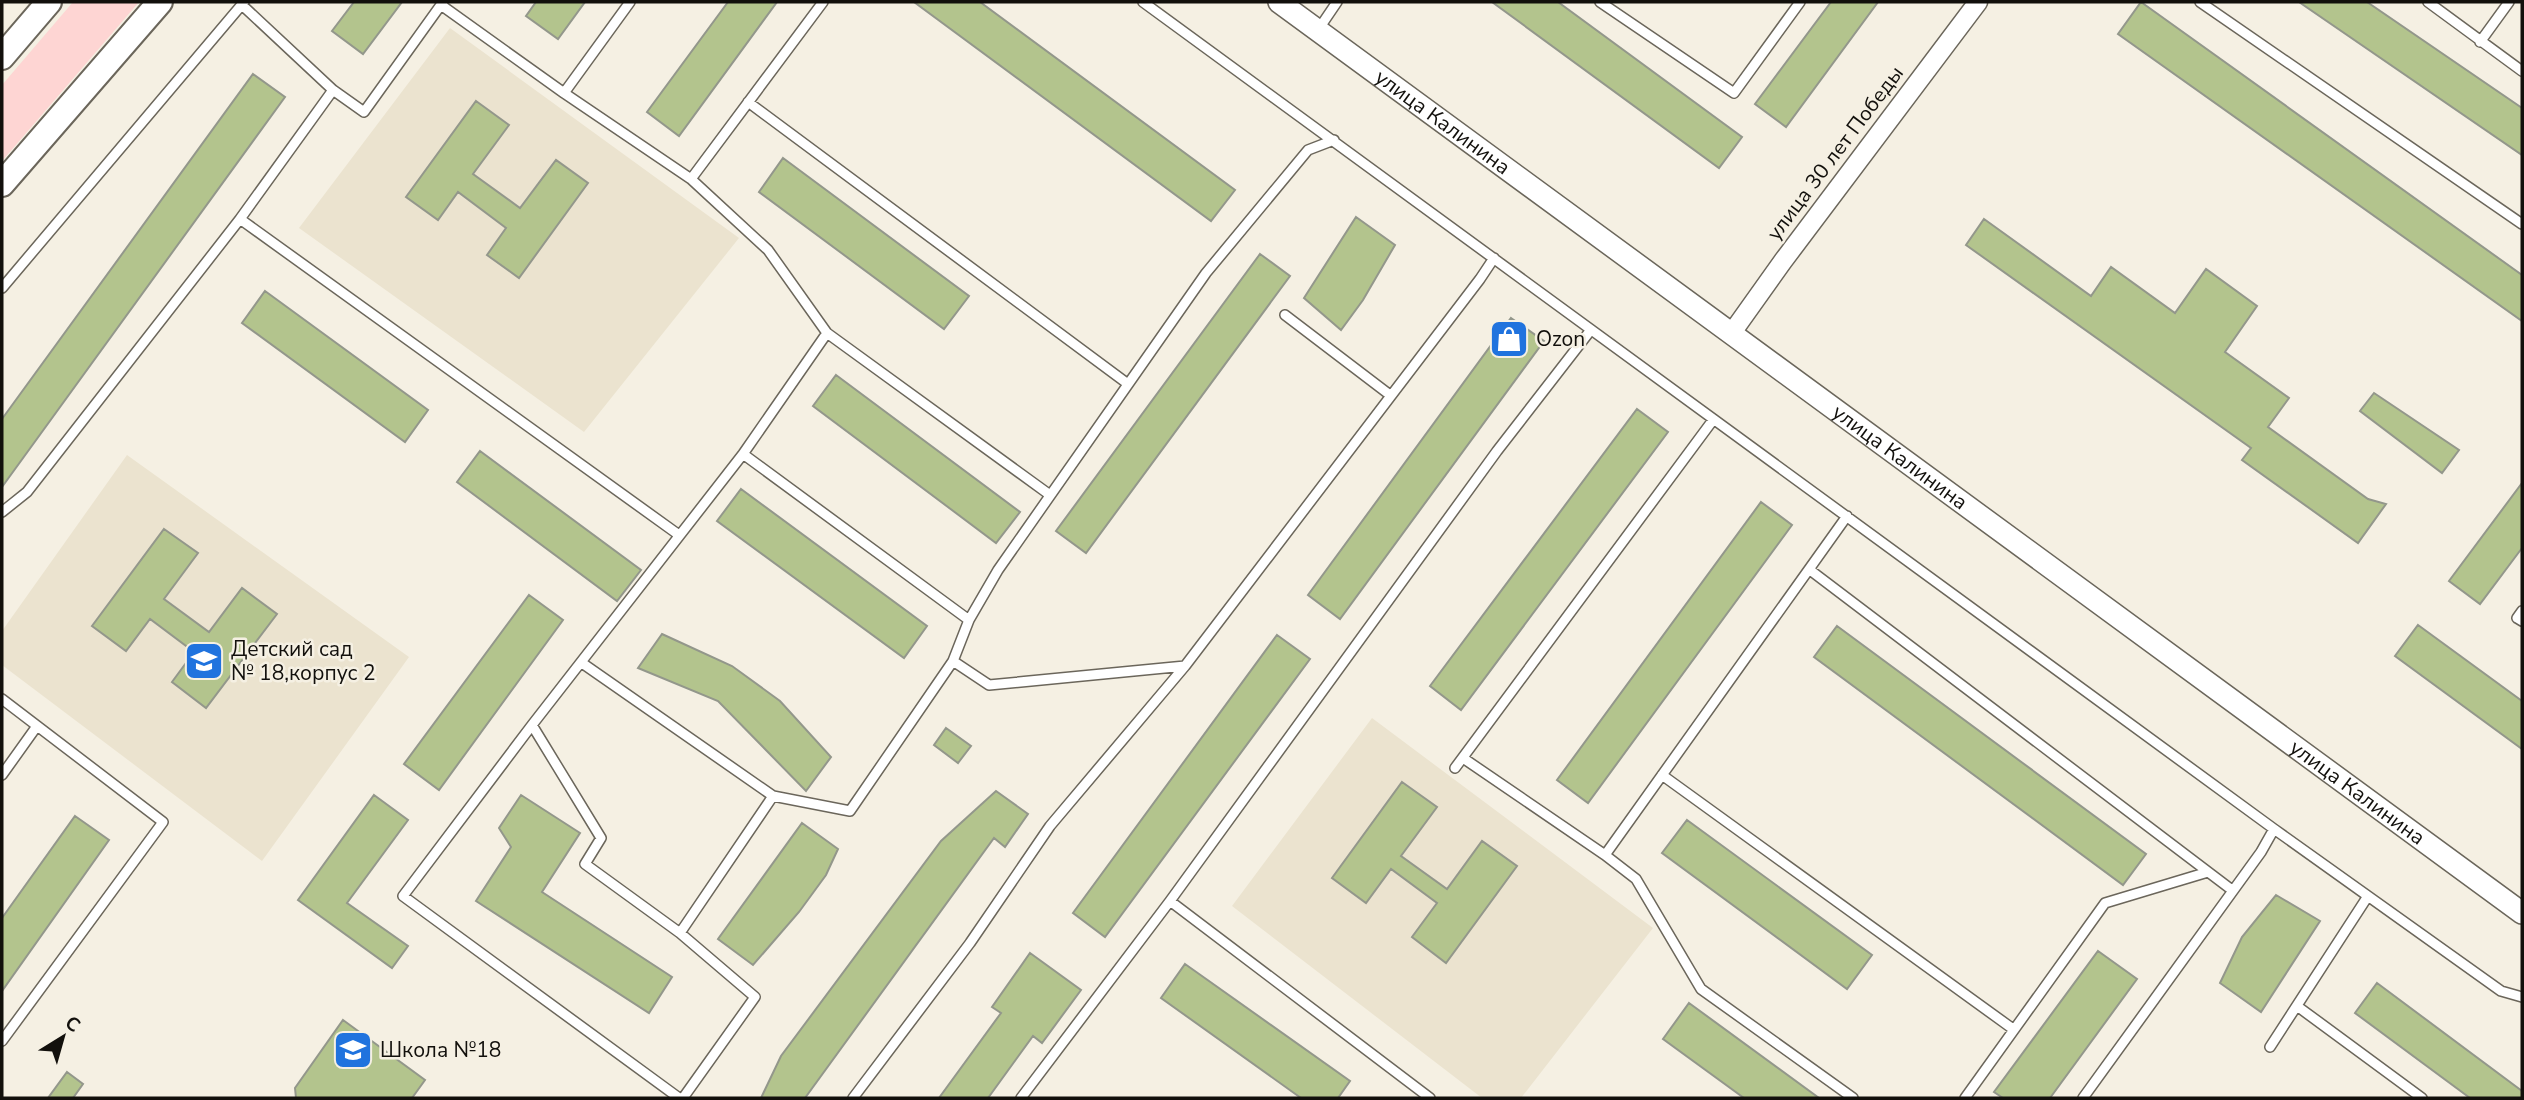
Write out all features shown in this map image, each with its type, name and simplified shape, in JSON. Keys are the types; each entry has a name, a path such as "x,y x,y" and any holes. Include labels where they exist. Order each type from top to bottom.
{"main road":[{"path":"2,57 49,2"},
{"path":"2,184 160,2"}],"street":[{"name":"улица Калинина","path":"1279,2 2522,913"},
{"name":"улица 30 лет Победы","path":"1731,334 1978,2"}],"lane":[{"path":"564,93 630,2"},
{"path":"691,179 823,2"},
{"path":"1143,2 2274,829 2501,991 2522,997"},
{"path":"1318,30 1336,2"},
{"path":"1600,2 1734,93 1800,2"},
{"path":"2200,2 2522,225"},
{"path":"2428,2 2522,71"},
{"path":"2480,42 2509,2"},
{"path":"2,288 243,3 333,90 364,112 442,3 564,93 691,179 768,250 827,333 1050,495"},
{"path":"2,512 27,492 240,219 333,90"},
{"path":"748,102 1128,384"},
{"path":"582,663 773,796 850,811 953,661 969,620 998,570 1206,272 1308,150 1334,140"},
{"path":"240,219 679,535"},
{"path":"853,1098 970,943 1050,825 1185,666 1494,258"},
{"path":"1284,315 1390,395"},
{"path":"1025,1097 1497,451 1590,331"},
{"path":"532,725 601,838 585,864 680,933 755,997 681,1098 403,896 532,725 743,454 827,333"},
{"path":"1455,768 1713,420"},
{"path":"743,454 969,620"},
{"path":"1605,855 1847,516"},
{"path":"1810,570 2232,890"},
{"path":"2522,611 2517,618 2522,621"},
{"path":"953,661 989,685 1185,666"},
{"path":"2,699 163,822 2,1041"},
{"path":"2,775 37,726"},
{"path":"1463,758 1636,879 1701,989 1853,1098"},
{"path":"1662,775 2013,1029"},
{"path":"680,933 773,796"},
{"path":"2083,1098 2261,852 2274,829"},
{"path":"1965,1098 2105,903 2208,872"},
{"path":"2270,1047 2368,896"},
{"path":"1170,901 1430,1098"},
{"path":"2297,1006 2410,1095 2423,1098"}],"shaded area":[{"path":"73,2 139,2 2,161 2,85"},
{"path":"450,28 739,238 584,432 299,228"},
{"name":"Детский сад № 18,корпус 2","path":"127,455 409,657 262,861 2,665 2,631"},
{"path":"1372,718 1653,928 1521,1098 1482,1098 1232,906"}],"building":[{"path":"354,2 402,2 363,54 332,31"},
{"path":"536,2 585,2 558,39 526,16"},
{"path":"728,2 777,2 679,136 647,112"},
{"path":"914,2 980,2 1235,190 1211,221"},
{"path":"1492,2 1558,2 1742,137 1719,168"},
{"path":"1831,2 1878,2 1786,127 1755,104"},
{"path":"2141,2 2522,275 2522,321 2118,34"},
{"path":"2299,2 2367,2 2522,108 2522,155"},
{"path":"253,74 285,97 2,487 2,419"},
{"path":"476,101 509,125 473,174 520,208 556,160 588,183 519,278 487,255 506,228 458,192 438,220 406,197"},
{"path":"783,158 969,296 944,329 759,192"},
{"path":"1356,217 1395,245 1363,300 1341,330 1304,298"},
{"path":"1984,219 2091,296 2111,267 2175,313 2206,269 2257,306 2225,352 2289,398 2268,427 2368,499 2386,504 2358,543 2242,460 2251,448 1966,245"},
{"path":"1260,254 1290,276 1086,553 1056,531"},
{"path":"265,291 428,410 405,442 242,323"},
{"path":"1511,318 1544,341 1340,619 1308,595"},
{"path":"836,375 1020,512 996,543 813,406"},
{"path":"2374,393 2459,450 2442,473 2360,411"},
{"path":"1637,409 1668,432 1461,710 1430,686"},
{"path":"480,451 641,570 617,601 457,482"},
{"path":"2522,483 2522,548 2480,604 2449,581"},
{"path":"741,489 927,626 904,658 717,521"},
{"path":"1761,502 1792,525 1588,803 1557,780"},
{"path":"164,529 198,553 164,599 209,632 242,588 277,614 206,708 172,682 194,652 150,619 126,651 92,626"},
{"path":"529,595 563,620 439,790 404,764"},
{"path":"2418,625 2522,701 2522,749 2395,656"},
{"path":"1837,626 2146,854 2123,885 1814,657"},
{"path":"662,634 732,666 780,701 831,757 806,791 718,701 638,668"},
{"path":"1277,635 1310,659 1105,937 1073,913"},
{"path":"946,728 971,746 958,763 934,745"},
{"path":"1402,782 1437,807 1401,856 1447,889 1482,841 1517,866 1446,963 1412,937 1437,903 1391,869 1366,903 1332,878"},
{"path":"996,791 1028,814 1005,847 994,838 805,1098 761,1098 781,1056 941,841"},
{"path":"374,795 408,820 347,903 408,946 392,968 298,900"},
{"path":"521,795 580,833 542,892 672,977 649,1013 476,901 511,847 499,828"},
{"path":"75,816 109,840 2,991 2,918"},
{"path":"1687,820 1872,955 1847,989 1662,853"},
{"path":"802,823 838,849 826,875 799,912 753,965 718,939"},
{"path":"2276,895 2320,921 2261,1012 2220,983 2242,937"},
{"path":"2098,951 2137,979 2050,1098 2003,1098 1994,1092"},
{"path":"1030,953 1081,990 1042,1043 1033,1036 988,1098 939,1098 1001,1013 992,1007"},
{"path":"1185,964 1350,1081 1338,1098 1301,1098 1161,998"},
{"path":"2377,983 2522,1091 2522,1098 2470,1098 2355,1013"},
{"path":"1689,1003 1819,1098 1744,1098 1663,1039"},
{"name":"Школа №18","path":"343,1020 425,1080 412,1098 296,1098 295,1088"},
{"path":"67,1072 83,1084 73,1098 48,1098"}],"place":[{"name":"Ozon","path":"1509,339"},
{"name":"Детский сад № 18,корпус 2","path":"204,661"},
{"name":"Школа №18","path":"353,1050"}]}
